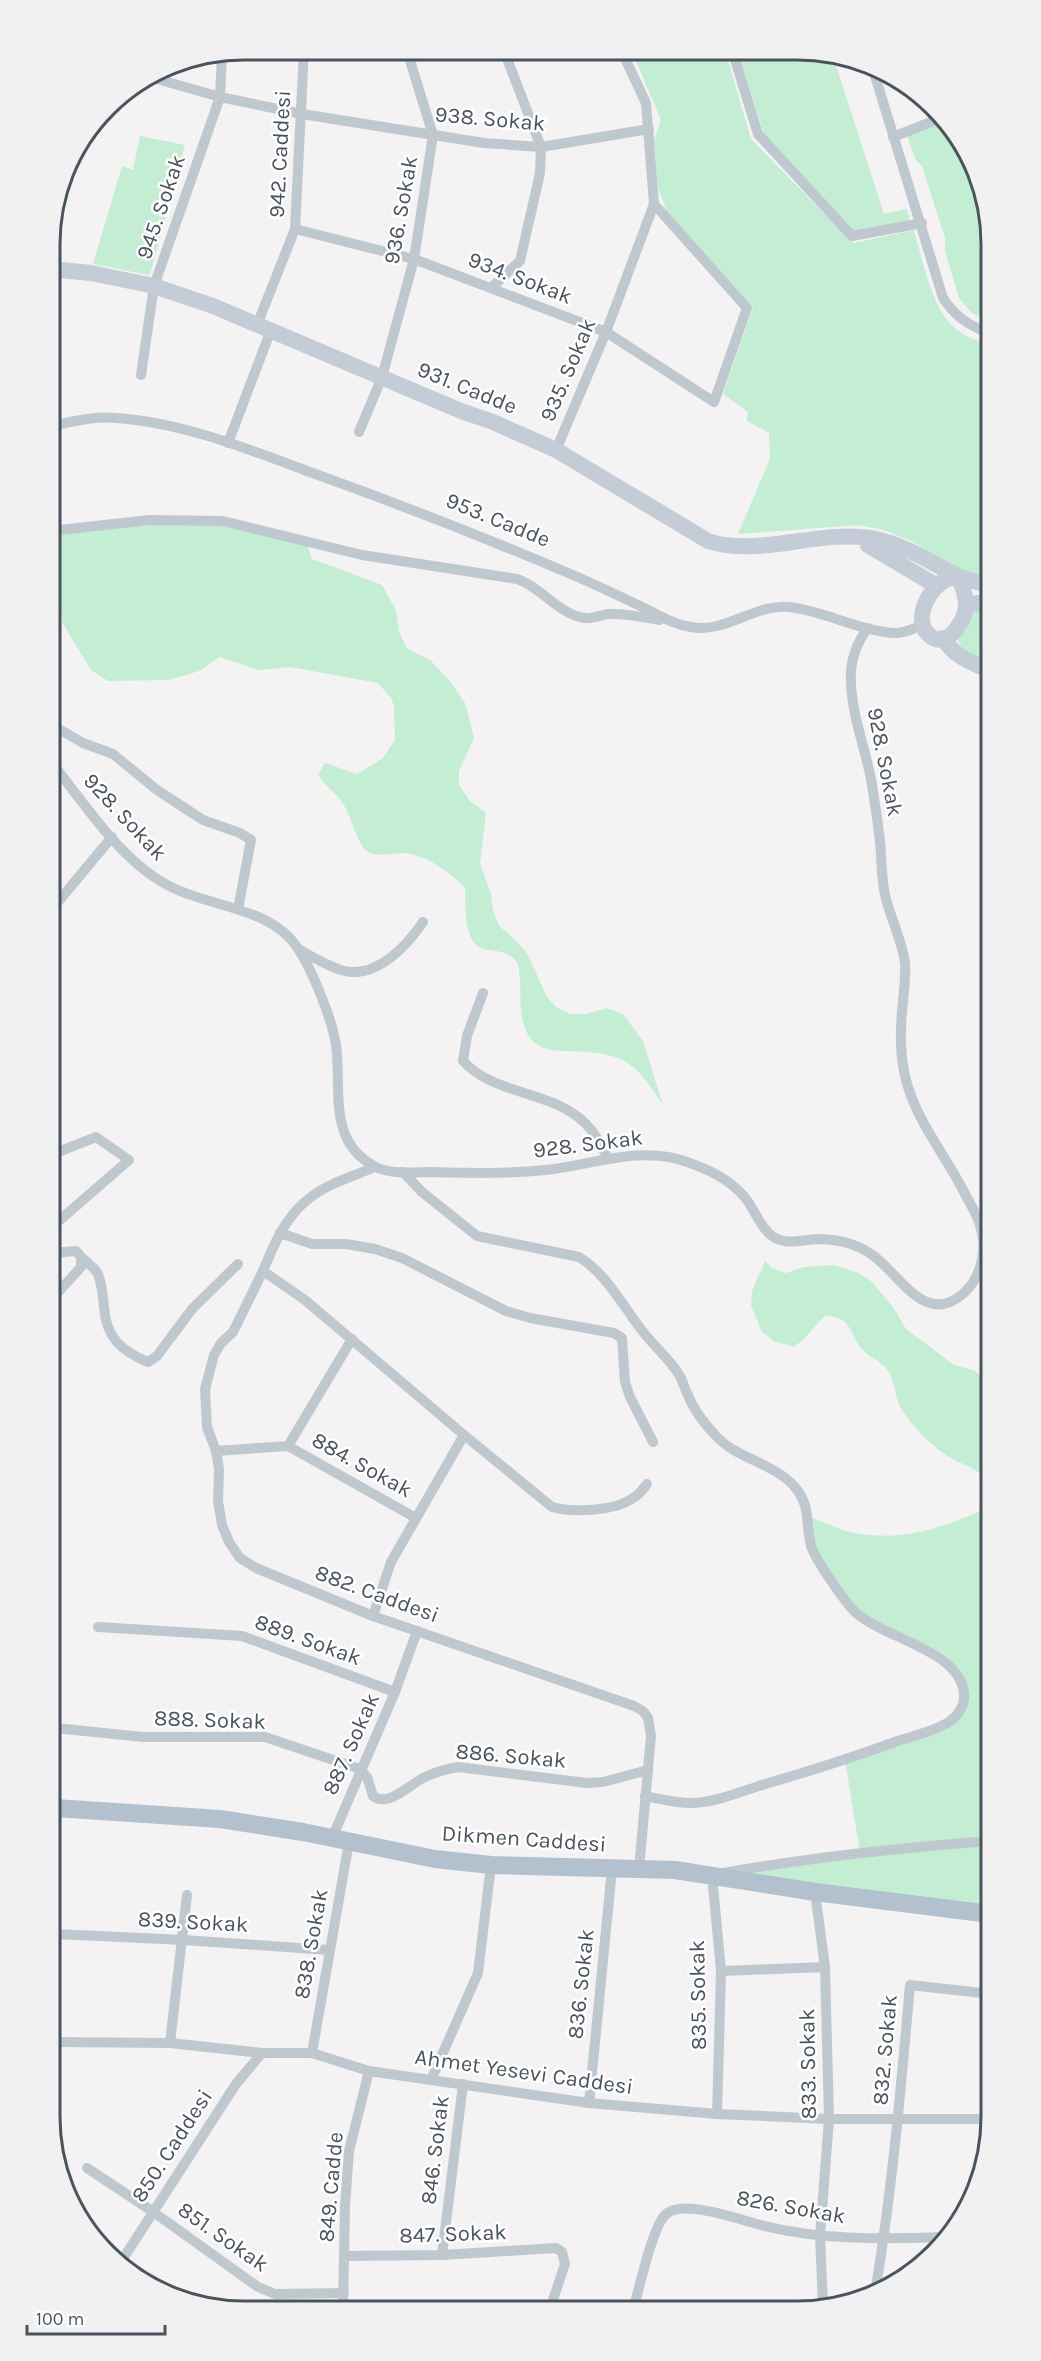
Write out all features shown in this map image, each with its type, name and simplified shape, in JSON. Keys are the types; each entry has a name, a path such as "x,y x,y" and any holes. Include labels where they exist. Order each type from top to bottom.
{"main road":[{"name":"931. Cadde","path":"60,270 91,273 154,286 213,306 461,411 493,422 556,450 708,542 722,546 754,546 836,537 876,539 913,552 959,577 981,584"},
{"path":"857,538 937,586"},
{"path":"959,577 966,605 964,615 954,633 943,638 928,635 923,625 922,612 926,602 937,586 945,580 959,577"},
{"path":"966,605 981,603"},
{"path":"943,638 949,648 959,657 981,667"},
{"name":"Dikmen Caddesi","path":"60,1808 220,1819 435,1858 490,1865 675,1870 815,1892 981,1913"}],"street":[{"name":"942. Caddesi","path":"228,443 295,230 304,60"},
{"name":"936. Sokak","path":"359,432 382,377 414,259 433,135 410,60"},
{"path":"491,288 520,261 540,172 541,147 507,60"},
{"path":"626,60 646,103 654,204"},
{"path":"735,60 758,134 852,236 922,223"},
{"name":"945. Sokak","path":"141,375 154,286 220,97 222,62"},
{"path":"876,78 922,223 943,298 952,313 962,321 981,330"},
{"name":"938. Sokak","path":"161,80 220,97 302,114 484,143 541,147 649,129"},
{"path":"893,137 933,121"},
{"name":"934. Sokak","path":"295,230 414,259 606,332 714,402 747,308 654,204"},
{"name":"935. Sokak","path":"556,450 606,332 654,204"},
{"name":"953. Cadde","path":"60,424 83,419 137,420 181,429 228,443 364,491 490,540 637,604 669,621 693,628 713,627 771,608 786,607 807,610 868,628 899,633 923,625"},
{"path":"60,530 149,520 223,521 362,555 525,581 540,594 566,610 586,618 609,614 669,621"},
{"name":"928. Sokak","path":"868,628 856,648 851,676 852,697 871,778 885,895 901,943 906,969 900,1033 902,1063 920,1117 953,1170 979,1221 981,1230"},
{"path":"60,730 83,743 113,754 157,790 203,820 240,833 251,840 238,909"},
{"name":"928. Sokak","path":"60,773 112,837 158,880 204,901 238,909 267,920 291,938 300,950 327,1014 336,1042 339,1081 338,1108 342,1126 351,1145 375,1167 403,1172 500,1174 548,1170 632,1155 657,1155 685,1161 730,1182 742,1193 772,1237 784,1242 818,1239 853,1244 870,1252 897,1276 910,1292 924,1302 940,1305 964,1293 979,1273 981,1264"},
{"path":"60,899 112,837"},
{"path":"300,950 352,972 368,969 380,965 403,947 423,922"},
{"path":"483,993 467,1036 463,1061 483,1076 550,1100 567,1109 585,1123 608,1160"},
{"path":"60,1151 96,1137 129,1160 60,1220"},
{"name":"882. Caddesi","path":"375,1167 310,1197 297,1209 280,1233 233,1332 221,1343 214,1355 208,1376 205,1404 207,1427 216,1451 219,1469 218,1501 222,1526 240,1558 256,1568 373,1616 643,1711 651,1724 639,1869"},
{"path":"403,1172 422,1192 477,1236 579,1257 593,1265 638,1325 677,1371 688,1397 722,1443 787,1479 797,1490 807,1509 812,1550 852,1609 865,1620 915,1644 950,1666 961,1682 964,1702 948,1722 845,1760 719,1798 672,1802 645,1796"},
{"path":"280,1233 312,1244 360,1245 375,1249 402,1258 506,1311 530,1318 603,1329 622,1338"},
{"path":"60,1252 76,1251 97,1272 103,1293 104,1314 113,1341 123,1350 148,1362 157,1356 192,1309 238,1264"},
{"path":"60,1290 81,1267 81,1257"},
{"path":"263,1271 289,1288 352,1339 552,1507 566,1511 626,1502 635,1497 647,1484"},
{"path":"622,1338 638,1325"},
{"path":"622,1338 625,1382 652,1442"},
{"path":"288,1446 352,1339"},
{"path":"373,1616 391,1562 464,1435"},
{"name":"884. Sokak","path":"216,1451 288,1446 416,1518"},
{"name":"889. Sokak","path":"99,1627 242,1636 395,1692"},
{"name":"887. Sokak","path":"340,1840 360,1769 395,1692 417,1631"},
{"name":"888. Sokak","path":"60,1729 143,1737 265,1737 360,1769"},
{"name":"886. Sokak","path":"360,1769 367,1777 373,1796 383,1800 440,1770 458,1767 587,1784 648,1770"},
{"name":"838. Sokak","path":"312,2053 329,1950 340,1840"},
{"path":"712,1875 806,1859 981,1842"},
{"path":"431,2079 478,1973 490,1865"},
{"name":"836. Sokak","path":"589,2103 612,1869"},
{"name":"835. Sokak","path":"712,1875 721,1971 717,2114"},
{"name":"833. Sokak","path":"815,1892 825,1967 829,2119 820,2236 823,2299"},
{"path":"170,2043 184,1940 187,1895"},
{"name":"839. Sokak","path":"60,1934 329,1950"},
{"path":"721,1971 825,1967"},
{"name":"832. Sokak","path":"877,2282 899,2118 910,1985 981,1993"},
{"name":"Ahmet Yesevi Caddesi","path":"60,2042 170,2043 262,2053 312,2053 369,2071 589,2103 717,2114 829,2119 981,2119"},
{"name":"850. Caddesi","path":"124,2256 236,2084 262,2053"},
{"name":"849. Cadde","path":"343,2301 349,2151 369,2071"},
{"name":"846. Sokak","path":"442,2255 462,2084"},
{"name":"851. Sokak","path":"87,2168 152,2211 258,2287 275,2294 344,2294"},
{"name":"826. Sokak","path":"636,2301 657,2230 666,2214 684,2208 820,2236 884,2239 935,2237"},
{"name":"847. Sokak","path":"344,2256 442,2255 555,2248 562,2252 565,2264 553,2301"}],"green space":[{"path":"635,60 728,60 751,139 853,243 914,230 930,286 942,313 960,332 981,342 981,576 960,569 911,541 884,530 858,525 738,534 770,459 769,433 747,421 748,412 723,394 753,308 697,249 666,210 658,188 654,140 661,120"},
{"path":"740,60 809,60 836,65 884,214 907,209 910,222 853,232 764,134"},
{"path":"937,125 956,152 967,174 975,197 979,220 981,317 972,313 959,298 945,251 945,238 922,166 915,159 907,136"},
{"path":"140,136 185,145 148,275 93,264 122,166 133,170"},
{"path":"223,521 306,542 312,559 382,585 396,610 399,632 407,649 430,660 449,680 465,703 474,738 459,771 459,785 469,800 486,813 480,864 499,926 527,953 547,997 556,1007 571,1014 586,1014 607,1008 623,1014 643,1041 663,1105 643,1077 624,1061 601,1054 551,1050 536,1044 530,1038 523,1023 518,964 507,955 480,947 474,942 467,925 465,887 445,870 422,857 405,853 373,854 364,849 342,802 318,775 325,763 357,774 383,758 395,740 394,706 391,698 378,683 290,667 258,670 220,657 199,671 169,680 108,681 91,670 62,622 60,530"},
{"path":"981,605 981,665 964,652 954,633 964,615"},
{"path":"765,1261 772,1268 786,1273 804,1267 834,1265 859,1273 871,1281 893,1307 906,1329 954,1365 973,1370 981,1376 981,1474 937,1449 918,1430 899,1406 888,1371 863,1350 846,1323 841,1319 825,1316 794,1347 774,1341 762,1332 751,1305 752,1291"},
{"path":"981,1510 981,1913 712,1875 860,1853 845,1760 948,1722 964,1702 955,1671 865,1620 812,1549 807,1516 849,1532 891,1536 924,1531"}]}
